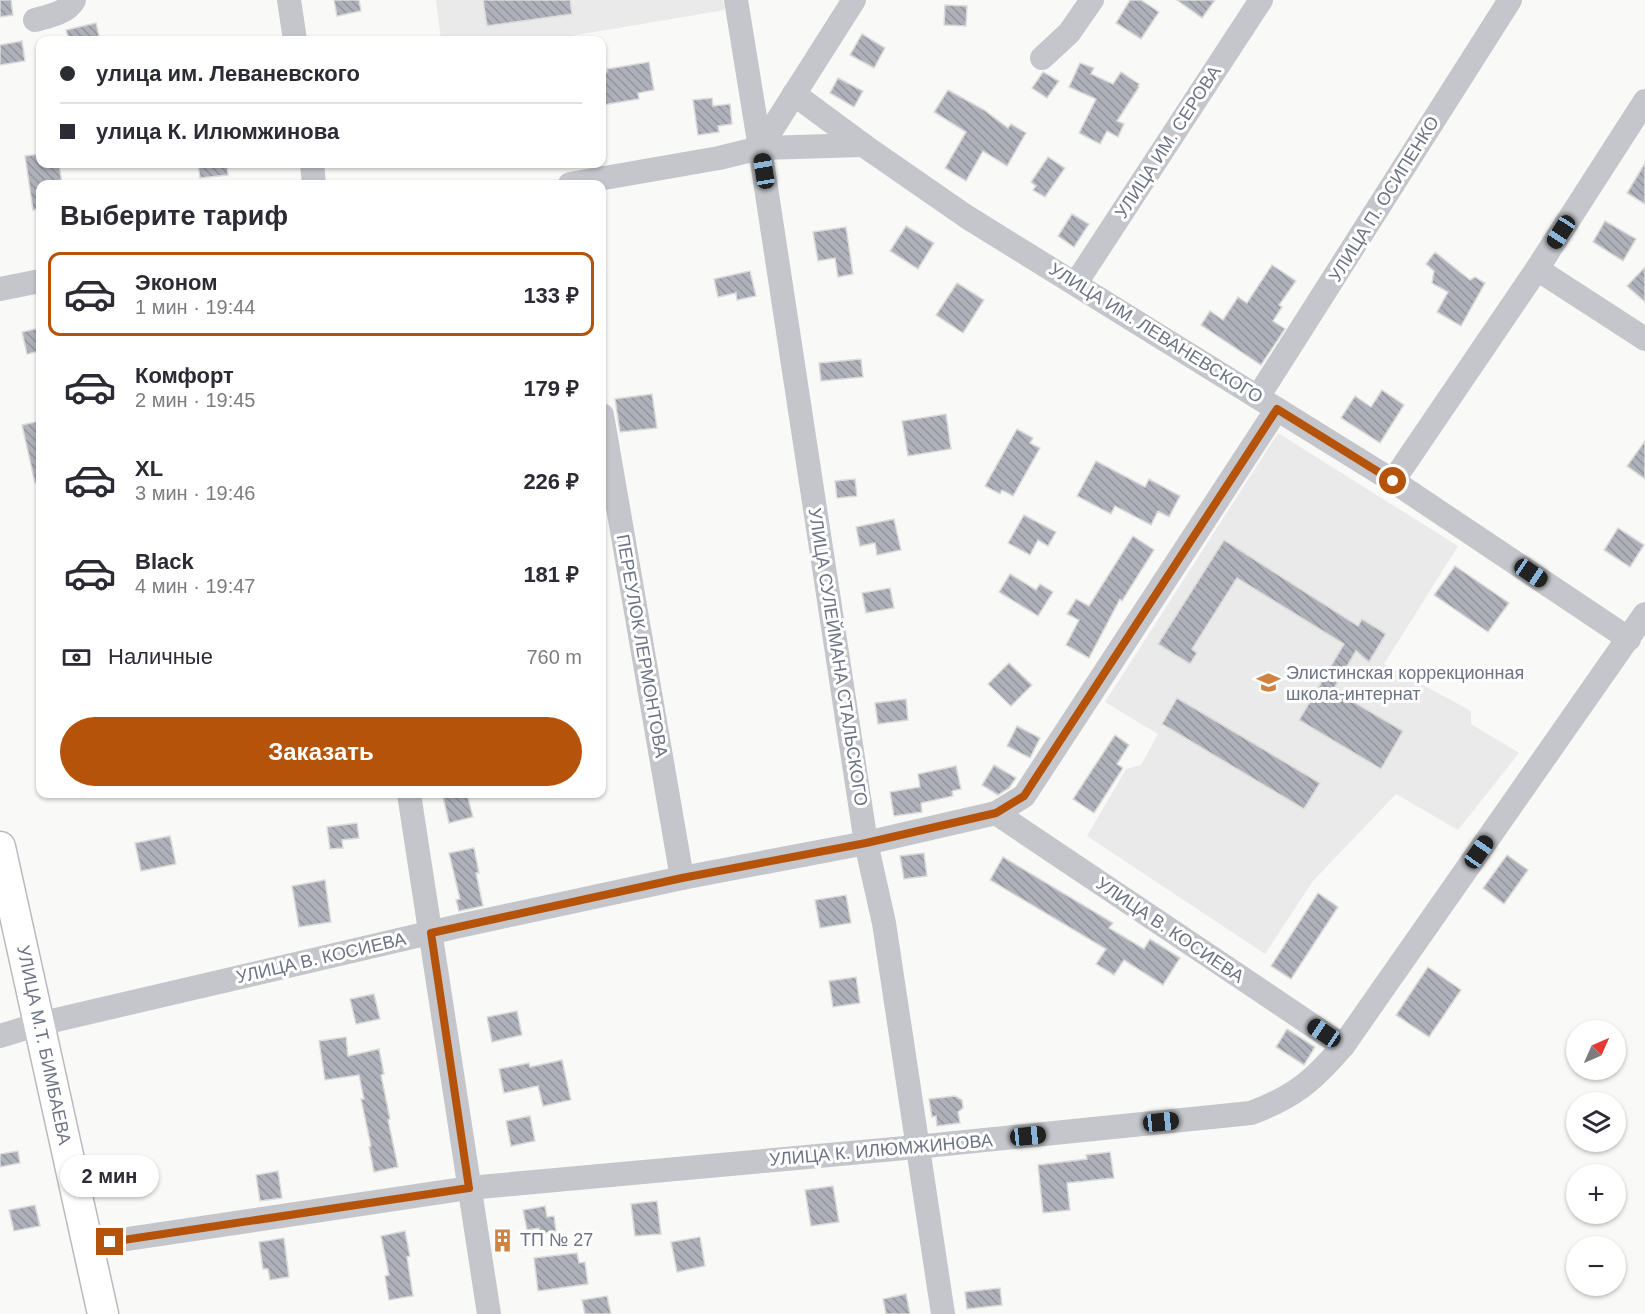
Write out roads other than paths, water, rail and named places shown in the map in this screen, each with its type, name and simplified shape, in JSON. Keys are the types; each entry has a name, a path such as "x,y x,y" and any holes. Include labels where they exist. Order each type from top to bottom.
{"main road":[{"name":"УЛИЦА М.Т. БИМБАЕВА","path":"0,847 103,1314"}],"street":[{"path":"35,20 60,13 71,6 74,0"},
{"path":"289,0 294,36"},
{"name":"УЛИЦА СУЛЕЙМАНА СТАЛЬСКОГО","path":"735,0 760,148 866,843 884,923 942,1314"},
{"path":"760,148 854,0"},
{"path":"1042,58 1069,33 1092,0"},
{"name":"УЛИЦА ИМ. СЕРОВА","path":"1076,283 1261,0"},
{"name":"УЛИЦА П. ОСИПЕНКО","path":"1267,403 1510,0"},
{"name":"УЛИЦА ИМ. ЛЕВАНЕВСКОГО","path":"794,94 967,217 1393,481 1629,639"},
{"path":"1393,481 1537,269 1645,101"},
{"path":"593,180 719,158 760,148 863,145"},
{"path":"1537,269 1645,339"},
{"path":"0,288 36,282"},
{"name":"УЛИЦА В. КОСИЕВА","path":"0,1036 39,1024 431,933 682,878 866,843 996,813 1024,796 1267,403"},
{"name":"ПЕРЕУЛОК ЛЕРМОНТОВА","path":"606,438 682,878"},
{"name":"УЛИЦА К. ИЛЮМЖИНОВА","path":"87,1245 469,1188 916,1147 1251,1113 1279,1102 1323,1070 1343,1046 1645,614"},
{"path":"411,798 489,1314"},
{"name":"УЛИЦА В. КОСИЕВА","path":"996,813 1343,1046"}],"place":[{"name":"Элистинская коррекционная школа-интернат","path":"1268,683"},
{"name":"ТП № 27","path":"502,1240"}]}
